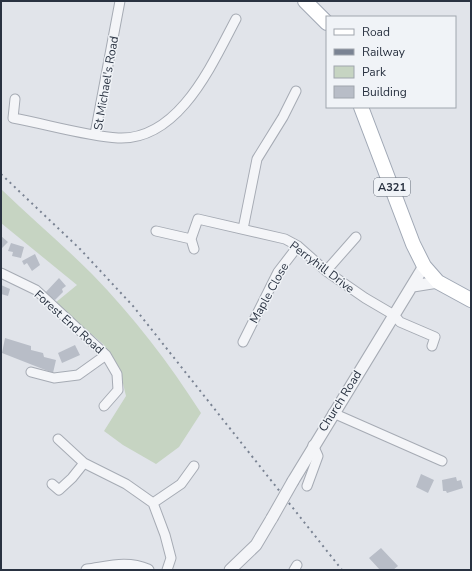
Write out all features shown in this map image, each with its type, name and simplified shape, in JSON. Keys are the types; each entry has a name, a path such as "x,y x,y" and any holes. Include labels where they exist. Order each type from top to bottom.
{"main road":[{"path":"305,1 326,22"},
{"name":"A321","path":"361,108 413,244 424,266 438,282 471,300"}],"street":[{"name":"St Michael's Road","path":"120,1 95,134 118,138 140,136 163,124 190,98 207,72 236,19"},
{"path":"243,229 257,159 283,117 296,91"},
{"path":"15,99 13,118 95,134"},
{"name":"Perryhill Drive","path":"191,239 198,219 284,239 298,246 326,271 365,298 394,315 400,322 435,337 432,346"},
{"path":"156,232 191,239 194,249"},
{"path":"326,271 356,237"},
{"name":"Maple Close","path":"243,342 278,272 298,246"},
{"name":"Church Road","path":"230,570 256,545 313,446 424,266"},
{"name":"Forest End Road","path":"1,273 36,290 106,355 117,374 118,390 104,406"},
{"path":"413,286 438,282"},
{"path":"31,372 54,378 78,375 106,355"},
{"path":"333,413 442,461"},
{"path":"58,439 84,463 126,484 153,503 165,535 171,558 167,570"},
{"path":"307,486 318,456 313,446"},
{"path":"52,484 59,490 72,478 84,463"},
{"path":"153,503 181,484 194,466"},
{"path":"87,570 122,564 136,565 148,570"}],"green space":[{"path":"1,189 81,263 122,306 163,358 201,413 179,447 156,464 123,445 104,431 126,396 119,367 103,344 55,303 77,285 1,223"}],"building":[{"path":"1,236 8,242 1,249"},
{"path":"11,243 24,247 21,258 12,256 13,252 8,251"},
{"path":"35,254 40,265 32,271 27,263 24,265 22,261"},
{"path":"59,278 66,286 62,289 63,292 55,300 45,293"},
{"path":"1,285 10,289 8,296 1,294"},
{"path":"5,338 31,346 31,350 43,353 44,357 56,360 53,373 2,353"},
{"path":"75,345 80,355 62,363 58,353"},
{"path":"421,474 434,480 428,493 416,487"},
{"path":"456,477 457,481 461,480 463,488 447,493 446,491 443,491 442,480"},
{"path":"381,548 398,566 393,570 380,570 369,558"}],"railway":[{"path":"1,174 80,249 133,306 342,570"}]}
